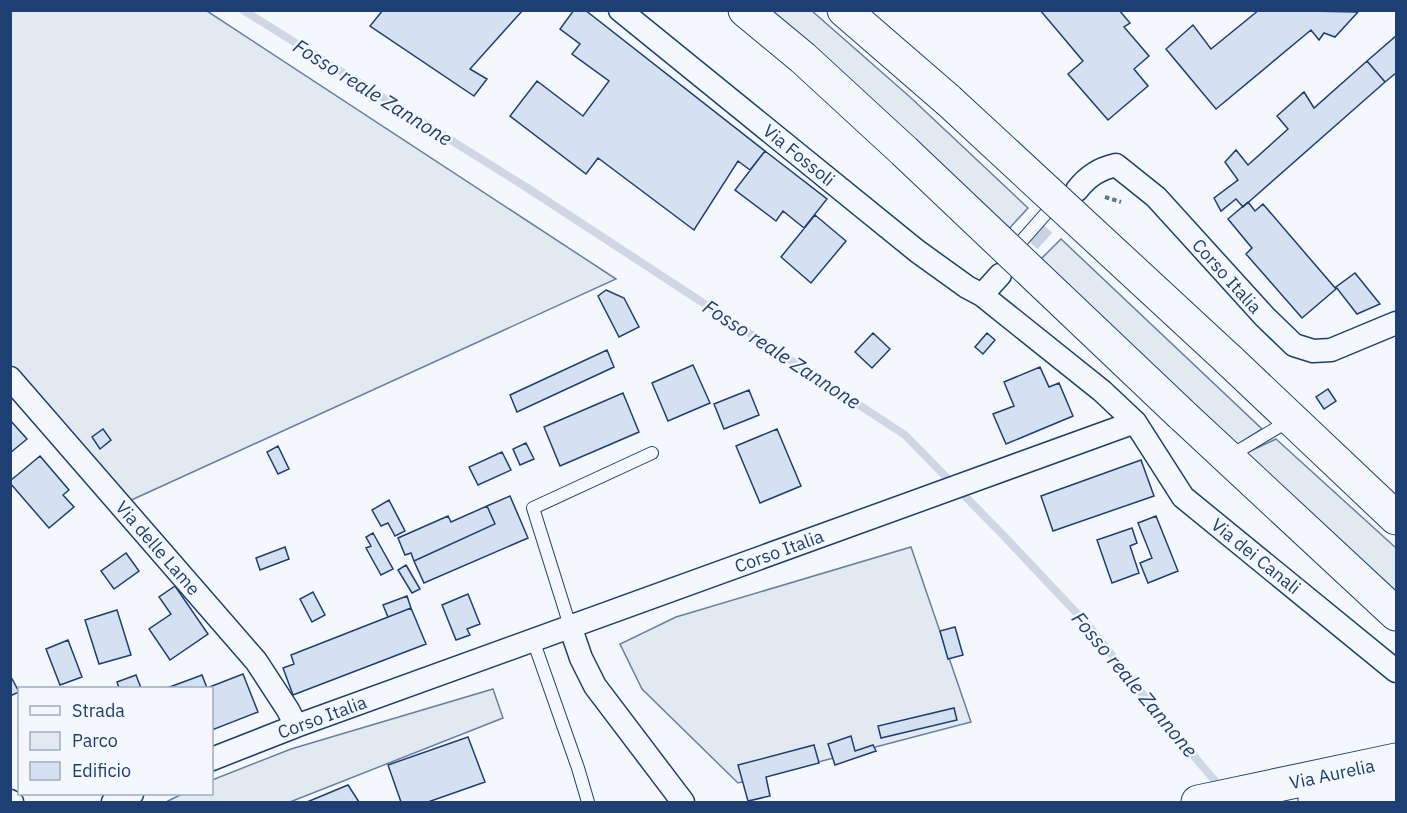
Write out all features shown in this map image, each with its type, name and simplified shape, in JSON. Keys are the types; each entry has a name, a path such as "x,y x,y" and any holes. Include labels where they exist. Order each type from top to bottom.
{"main road":[{"path":"745,10 803,58 904,151 1006,264 1181,414 1396,614"},
{"path":"844,10 948,100 1077,195 1228,359 1396,518"},
{"name":"Via Aurelia","path":"1198,802 1396,760"},
{"name":"Via Aurelia","path":"1305,802 1396,784"}],"street":[{"name":"Via Fossoli","path":"620,10 917,251 981,295"},
{"name":"Corso Italia","path":"1077,195 1086,179 1101,168 1116,165 1156,197 1265,317 1294,345 1314,351 1331,350 1396,323"},
{"path":"1006,264 981,295 1102,391 1135,422"},
{"name":"Via delle Lame","path":"10,378 256,661 296,726"},
{"name":"Corso Italia","path":"213,759 296,726 1135,422"},
{"name":"Via dei Canali","path":"1135,422 1183,497 1396,671"},
{"path":"570,626 595,686 683,802"},
{"path":"113,802 130,795"}],"lane":[{"path":"1006,264 1077,195"},
{"path":"1227,457 1291,420"},
{"path":"570,626 534,508 652,453"},
{"path":"533,640 579,768 588,802"}],"path":[{"path":"1077,195 1110,197 1126,204"}],"green space":[{"path":"11,11 207,11 616,279 127,502 11,379"},
{"path":"765,11 812,11 910,97 1028,208 1006,232"},
{"path":"1061,239 1262,429 1235,446 1037,263"},
{"path":"1276,439 1396,548 1396,594 1242,455"},
{"path":"911,547 971,722 738,783 642,689 620,644 676,617"},
{"path":"493,689 503,718 290,802 166,802 180,795 213,795 213,780 291,749"}],"building":[{"path":"383,10 523,10 470,69 487,79 474,96 370,26"},
{"path":"574,10 585,10 765,151 750,170 738,161 694,230 598,158 586,174 510,116 537,81 583,116 609,81 572,54 580,44 560,29"},
{"path":"1040,10 1119,10 1130,23 1124,27 1149,56 1134,69 1148,86 1108,120 1068,74 1083,61"},
{"path":"1259,10 1358,12 1335,37 1324,33 1319,40 1311,30 1216,109 1166,49 1193,25 1211,49"},
{"path":"1396,36 1396,73 1385,82 1367,61"},
{"path":"1367,61 1385,82 1243,207 1236,199 1221,211 1214,198 1238,180 1225,162 1236,150 1248,165 1288,129 1277,116 1304,92 1314,108"},
{"path":"765,151 827,199 804,228 783,211 776,221 735,190"},
{"path":"1248,202 1255,211 1263,204 1336,289 1302,318 1246,254 1252,248 1228,219"},
{"path":"815,215 846,241 811,283 781,257"},
{"path":"1355,273 1380,304 1357,314 1336,287"},
{"path":"606,290 624,298 639,327 619,337 598,296"},
{"path":"873,333 890,349 872,368 855,352"},
{"path":"987,333 995,340 983,354 975,347"},
{"path":"607,350 614,367 517,412 510,395"},
{"path":"693,365 710,403 668,421 652,383"},
{"path":"1040,367 1049,387 1059,383 1073,416 1006,444 993,414 1014,406 1004,382"},
{"path":"1328,389 1336,401 1324,409 1316,397"},
{"path":"749,390 759,415 724,429 714,404"},
{"path":"623,393 639,432 560,466 544,427"},
{"path":"10,420 27,439 10,453"},
{"path":"103,429 111,440 100,449 92,437"},
{"path":"777,429 801,486 760,503 736,446"},
{"path":"526,443 534,459 520,465 513,449"},
{"path":"278,446 289,469 278,474 267,452"},
{"path":"502,452 511,470 478,485 469,467"},
{"path":"40,456 69,490 63,495 74,507 49,528 10,483"},
{"path":"1141,460 1154,496 1053,531 1041,496"},
{"path":"510,496 528,538 424,583 414,561 495,524 487,506"},
{"path":"389,500 405,531 395,536 388,523 381,526 372,510"},
{"path":"487,506 495,524 414,561 411,553 405,555 398,538 448,516 451,522"},
{"path":"1156,516 1178,571 1148,583 1140,563 1152,558 1138,523"},
{"path":"1132,528 1137,543 1130,546 1139,573 1112,583 1097,540"},
{"path":"373,533 393,569 381,575 366,548 371,546 366,537"},
{"path":"285,547 289,559 260,570 256,558"},
{"path":"126,553 139,571 114,589 101,571"},
{"path":"406,565 420,589 412,593 398,570"},
{"path":"175,586 208,634 170,660 149,629 171,614 159,597"},
{"path":"313,592 325,615 312,622 300,599"},
{"path":"468,594 480,624 467,629 470,635 456,640 442,605"},
{"path":"407,596 411,608 388,617 383,605"},
{"path":"411,608 426,644 293,695 283,668 294,664 291,655"},
{"path":"117,610 131,655 99,664 85,620"},
{"path":"955,627 963,655 948,659 940,631"},
{"path":"68,640 82,677 60,685 46,649"},
{"path":"243,674 258,712 213,730 213,687 210,687"},
{"path":"10,675 18,692 10,696"},
{"path":"136,675 141,687 119,687 117,682"},
{"path":"202,675 207,687 170,687"},
{"path":"954,708 957,720 881,738 878,726"},
{"path":"851,736 855,751 873,745 876,751 835,765 828,744"},
{"path":"468,737 485,782 428,802 401,802 388,765"},
{"path":"814,745 819,763 766,777 770,796 748,801 738,765"},
{"path":"348,785 359,802 307,802"}],"waterway":[{"name":"Fosso reale Zannone","path":"243,10 529,189 905,435 1088,625 1164,721 1221,788"}],"tunnel":[{"path":"1007,266 1072,195"}]}
